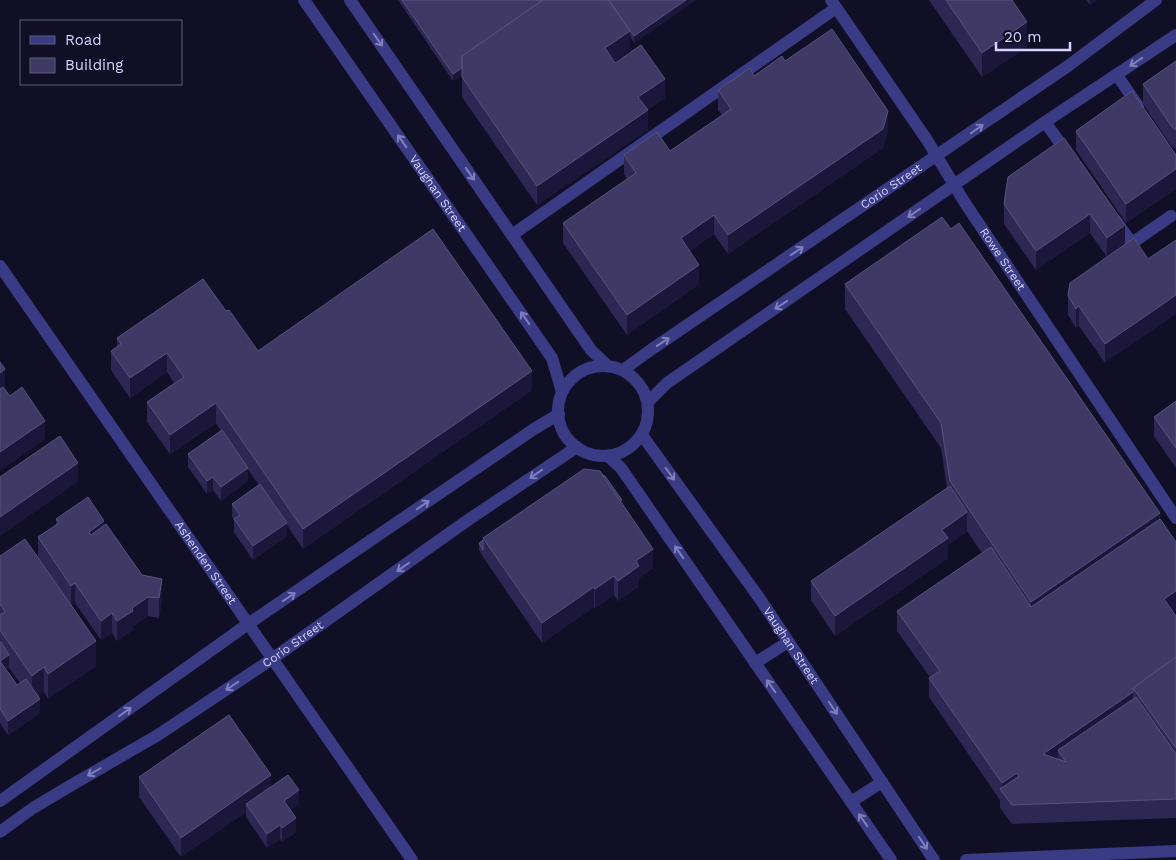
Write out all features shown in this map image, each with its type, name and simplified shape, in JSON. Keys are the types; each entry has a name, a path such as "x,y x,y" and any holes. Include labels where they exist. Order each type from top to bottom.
{"street":[{"name":"Vaughan Street","path":"304,0 552,358 562,392"},
{"path":"350,0 591,350 608,366"},
{"name":"Corio Street","path":"623,370 937,157 1068,66 1156,0"},
{"path":"512,235 833,4"},
{"name":"Rowe Street","path":"833,4 937,157 1176,518"},
{"path":"648,402 667,383 1045,122 1176,35"},
{"path":"1117,75 1144,114"},
{"path":"1045,122 1075,164"},
{"path":"1109,211 1132,243 1171,216"},
{"name":"Ashenden Street","path":"0,266 412,860"},
{"path":"608,366 623,370 634,378 643,389 648,402 647,419 642,434 633,445 621,452 608,456 586,452 577,447 564,432 558,414 562,392 568,382 586,369 608,366"},
{"path":"0,801 248,624 558,414"},
{"name":"Vaughan Street","path":"642,434 788,642 934,860"},
{"name":"Corio Street","path":"0,832 33,808 158,735 272,659 468,520 577,447"},
{"path":"608,456 621,468 891,860"},
{"path":"755,663 788,642"},
{"path":"851,802 882,782"},
{"path":"966,860 1176,852"}],"building":[{"path":"402,0 543,0 462,56 462,68 453,74"},
{"path":"543,0 608,0 630,31 605,48 615,63 641,45 665,79 638,97 648,110 537,186 462,77 462,56"},
{"path":"609,0 686,0 634,36"},
{"path":"946,0 1012,0 1027,22 982,53"},
{"path":"832,29 888,111 883,129 728,235 714,215 681,238 699,265 627,315 563,223 636,173 624,155 657,132 670,151 731,109 718,90 750,68 754,76 782,56 785,61"},
{"path":"1176,61 1176,130 1172,127 1143,84"},
{"path":"1132,91 1176,155 1176,169 1126,204 1076,131"},
{"path":"1064,138 1125,225 1107,238 1090,214 1036,251 1004,204 1008,177"},
{"path":"942,217 951,229 959,223 1160,513 1031,602 950,481 941,423 845,284"},
{"path":"433,229 532,371 303,529 216,403 170,435 147,402 184,377 167,353 130,378 111,351 121,344 117,338 203,279 226,311 229,310 258,351"},
{"path":"1134,238 1148,259 1176,240 1176,295 1105,344 1079,306 1076,309 1068,295 1070,283"},
{"path":"0,362 5,369 0,373"},
{"path":"3,387 10,396 22,387 45,421 0,452 0,389"},
{"path":"1176,401 1176,448 1154,417"},
{"path":"222,430 248,468 221,487 213,477 207,481 188,454"},
{"path":"60,436 78,463 0,517 0,477"},
{"path":"584,469 600,471 653,549 636,561 639,566 618,581 614,576 595,589 594,587 542,623 483,538"},
{"path":"602,475 605,476 622,500 620,501"},
{"path":"260,484 287,523 253,546 234,519 240,515 232,504"},
{"path":"950,486 967,512 942,530 948,538 835,616 811,581"},
{"path":"88,497 104,521 89,532 91,535 106,524 142,575 162,579 159,598 148,597 132,608 133,611 117,621 112,613 101,621 75,583 71,586 38,537 59,523 56,519"},
{"path":"1160,519 1176,542 1176,591 1164,599 1176,616 1176,657 1133,688 1133,692 1043,754 1066,762 1058,750 1136,697 1176,754 1176,799 1012,805 1000,789 1019,776 1017,773 1002,783 929,678 940,671 897,611 991,547 1031,607"},
{"path":"25,539 96,641 48,674 44,667 32,676 0,630 0,615 5,612 0,604 0,556"},
{"path":"483,540 483,550 479,543"},
{"path":"0,643 9,655 0,661"},
{"path":"1176,657 1176,748 1133,688"},
{"path":"0,661 17,685 26,679 40,699 8,721 0,709"},
{"path":"229,715 271,775 181,838 139,777"},
{"path":"288,775 299,790 284,801 296,818 282,828 280,825 267,834 246,804"}]}
